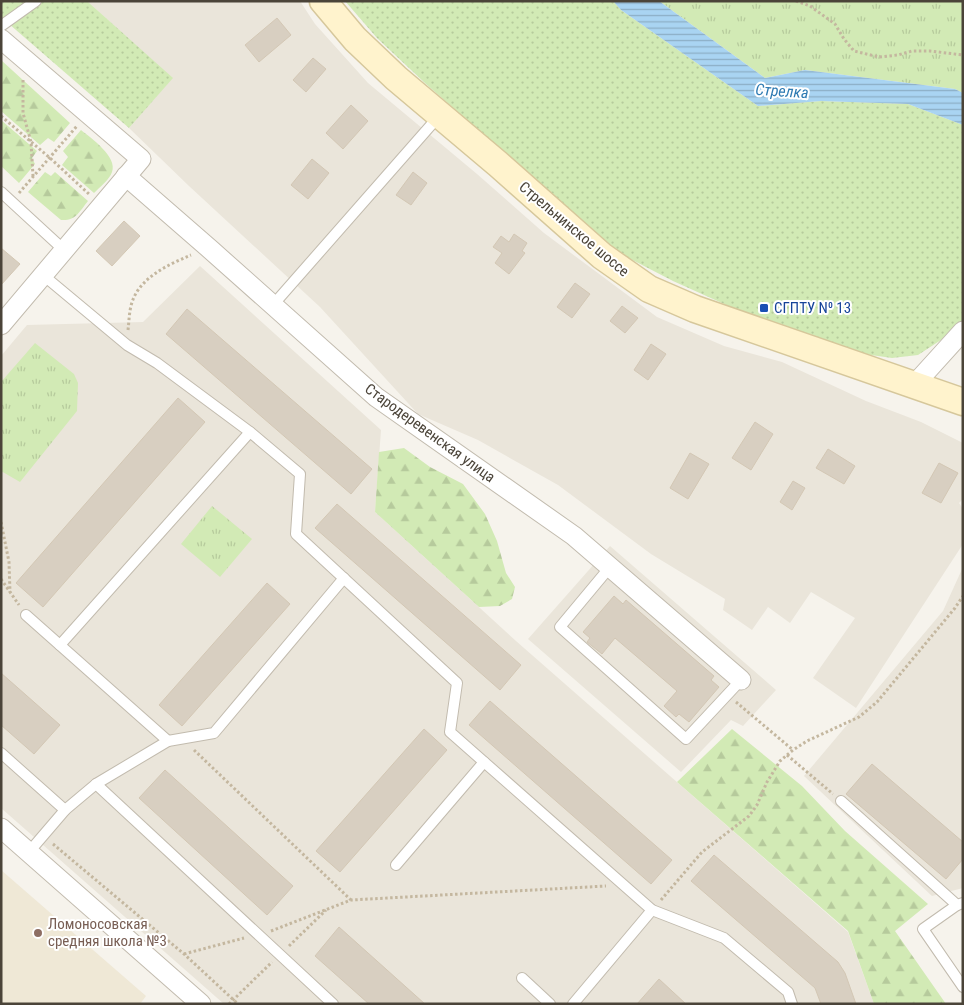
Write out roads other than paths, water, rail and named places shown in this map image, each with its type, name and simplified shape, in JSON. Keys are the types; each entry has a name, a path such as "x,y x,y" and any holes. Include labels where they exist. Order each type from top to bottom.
{"main road":[{"name":"Стрельнинское шоссе","path":"323,1 355,39 396,78 498,164 602,256 649,289 694,309 963,402"}],"street":[{"path":"1,39 141,160 1,325"},
{"name":"Стародеревенская улица","path":"126,176 376,397 574,536 741,680"},
{"path":"915,384 963,330"},
{"path":"1,828 201,1004"}],"lane":[{"path":"1,26 36,1"},
{"path":"273,305 440,115"},
{"path":"1,192 64,250"},
{"path":"43,275 127,345 157,363 250,432 300,474 296,534 457,682 450,732 652,910 724,938 788,992 792,1004"},
{"path":"60,645 250,432"},
{"path":"610,567 560,627 686,739 741,680"},
{"path":"29,852 65,810 96,784 168,741 214,733 344,578"},
{"path":"26,615 168,741"},
{"path":"1,753 65,810"},
{"path":"396,865 484,762"},
{"path":"96,784 333,1004"},
{"path":"840,801 960,904 924,929 963,987"},
{"path":"573,1004 652,910"},
{"path":"522,978 550,1004"}],"water":[{"name":"Стрелка","path":"613,1 659,1 765,78 805,70 955,89 963,93 963,125 908,104 821,101 758,106 621,10"}],"place":[{"name":"СГПТУ N⁰ 13","path":"764,308"},
{"name":"Ломоносовская средняя школа №3","path":"38,933"}]}
